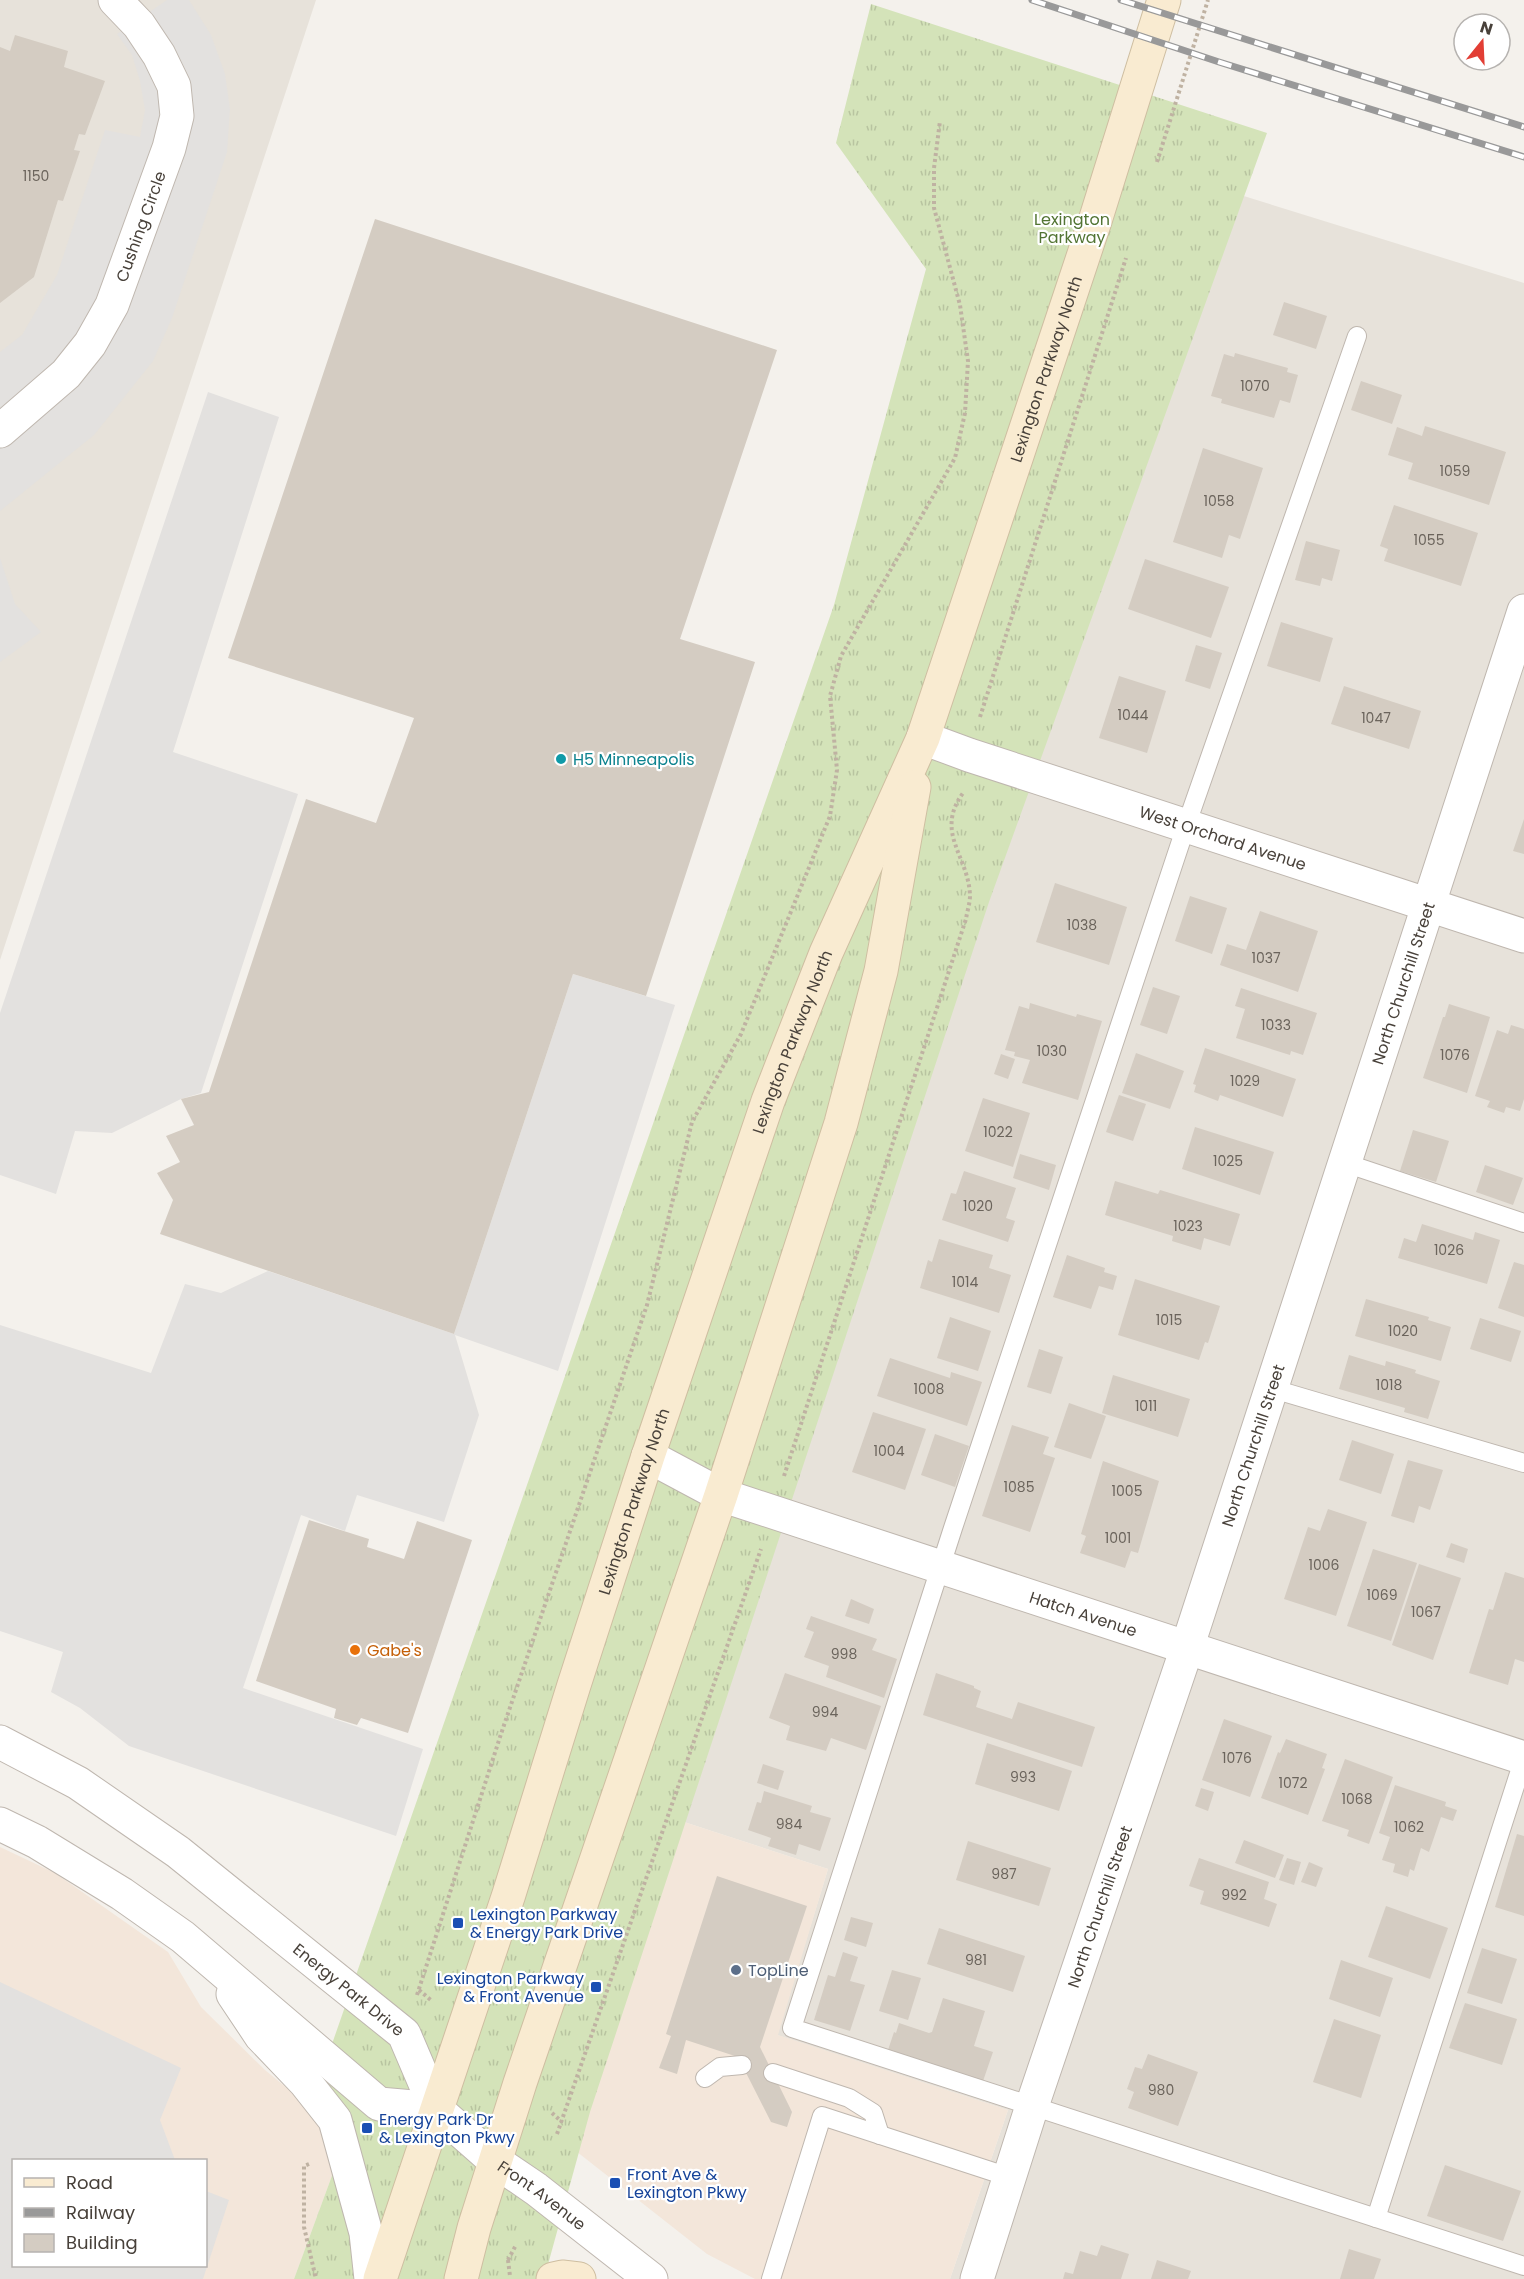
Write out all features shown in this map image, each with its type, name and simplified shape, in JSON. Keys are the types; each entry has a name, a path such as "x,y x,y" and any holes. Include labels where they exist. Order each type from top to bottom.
{"main road":[{"name":"Lexington Parkway North","path":"380,2279 509,1894 648,1456 772,1090 826,953 923,738 1095,221 1164,0"},
{"name":"Lexington Parkway North","path":"461,2279 495,2161 721,1495 841,1123 881,971 923,738"},
{"path":"553,2279 562,2277 579,2279"}],"street":[{"name":"Cushing Circle","path":"0,430 66,375 90,344 112,305 169,148 177,116 174,86 159,55 139,25 115,0"},
{"name":"North Churchill Street","path":"977,2279 1032,2106 1187,1647 1524,611"},
{"name":"West Orchard Avenue","path":"923,738 1524,936"},
{"name":"Hatch Avenue","path":"648,1456 721,1495 1524,1758"},
{"name":"Energy Park Drive","path":"0,1742 78,1783 178,1852 404,2034 436,2109"},
{"path":"0,1824 36,1842 122,1894 183,1937 379,2104 436,2109"},
{"path":"208,1958 261,2036 305,2082 335,2120 366,2233 370,2279"},
{"name":"Front Avenue","path":"436,2109 495,2161 536,2189 651,2279"}],"lane":[{"path":"1357,336 1186,826 940,1566 792,2028 1524,2266"},
{"path":"1345,1163 1524,1223"},
{"path":"1270,1388 1524,1463"},
{"path":"1376,2218 1524,1758"},
{"path":"705,2078 720,2067 742,2065"},
{"path":"773,2073 849,2097 873,2113 880,2135"},
{"path":"771,2279 822,2116 1009,2177"}],"path":[{"path":"1154,171 1208,0"},
{"path":"419,1990 501,1734 647,1305 692,1122 741,1034 830,816 837,770 830,696 842,656 955,458 965,413 968,361 960,305 934,208 934,168 940,121"},
{"path":"980,717 1129,250"},
{"path":"783,1478 966,920 970,896 950,824 956,802 965,790"},
{"path":"556,2134 762,1545"},
{"path":"508,2260 516,2245"}],"shaded area":[{"path":"0,0 316,0 0,960"},
{"path":"167,0 189,0 211,35 225,74 230,109 227,152 172,318 153,361 94,435 0,511 0,352 22,335 57,275 105,130 140,137 145,110 140,81 132,55 117,34"},
{"path":"1147,166 1524,283 1524,2279 950,2279 1008,2110 777,2035 828,1869 641,1808"},
{"path":"208,392 279,417 173,752 298,794 201,1093 181,1099 112,1133 75,1131 56,1194 0,1175 0,1013"},
{"path":"0,558 15,604 41,632 0,662"},
{"path":"573,974 675,1005 558,1371 455,1335 479,1415 444,1522 357,1495 345,1531 301,1515 243,1688 423,1749 396,1836 129,1746 80,1708 51,1692 63,1652 0,1631 0,1325 151,1373 185,1284 221,1293 268,1271 454,1334"},
{"path":"641,1808 828,1869 778,2035 1008,2110 950,2279 755,2279 707,2254 553,2133"},
{"path":"0,1847 55,1873 168,1952 201,2007 265,2070 310,2107 337,2162 294,2279 0,2279"},
{"path":"0,1982 181,2068 160,2120 175,2159 12,2159 12,2267 207,2267 203,2279 0,2279"},
{"path":"207,2191 229,2200 207,2267"}],"green space":[{"name":"Lexington Parkway","path":"871,4 1267,133 989,902 590,2112 544,2279 294,2279 337,2162 310,2107 834,605 926,269 836,143"}],"building":[{"path":"15,35 68,51 64,67 105,81 85,135 79,134 74,150 80,151 63,201 58,200 34,277 0,303 0,47 10,51"},
{"name":"H5 Minneapolis","path":"375,219 777,350 680,639 755,662 646,996 573,974 454,1334 160,1234 173,1200 157,1173 180,1162 166,1136 194,1125 181,1099 209,1092 306,799 376,823 414,718 228,658"},
{"path":"1284,302 1327,316 1316,349 1273,335"},
{"path":"1235,353 1288,368 1287,372 1298,375 1290,403 1280,400 1274,418 1221,403 1222,399 1211,396 1224,354 1234,357"},
{"path":"1361,381 1402,395 1392,424 1351,410"},
{"path":"1425,426 1506,452 1489,505 1408,479 1413,463 1388,455 1397,427 1422,436"},
{"path":"1203,448 1263,468 1240,539 1229,535 1222,558 1173,542"},
{"path":"1394,505 1478,533 1461,586 1384,561 1388,549 1380,546"},
{"path":"1306,541 1340,550 1332,581 1322,578 1320,586 1295,580"},
{"path":"1145,559 1229,587 1211,638 1128,609"},
{"path":"1281,622 1333,638 1320,682 1267,666"},
{"path":"1196,645 1222,653 1210,689 1185,681"},
{"path":"1119,676 1166,691 1147,753 1099,738"},
{"path":"1344,686 1421,711 1409,749 1331,724"},
{"path":"1524,819 1524,854 1513,851"},
{"path":"1055,883 1127,907 1109,965 1036,942"},
{"path":"1190,896 1227,908 1212,954 1175,941"},
{"path":"1260,911 1318,931 1298,992 1220,965 1227,944 1246,950"},
{"path":"1153,987 1180,996 1167,1034 1140,1025"},
{"path":"1241,988 1317,1013 1303,1055 1291,1051 1290,1055 1236,1038 1245,1009 1235,1006"},
{"path":"1030,1003 1076,1017 1077,1014 1102,1021 1078,1100 1022,1083 1030,1060 1014,1056 1015,1052 1005,1050 1019,1006 1029,1009"},
{"path":"1449,1004 1490,1017 1467,1093 1423,1078"},
{"path":"1511,1025 1524,1029 1524,1099 1520,1111 1506,1107 1504,1113 1487,1107 1490,1101 1475,1096 1497,1030 1508,1034"},
{"path":"1205,1048 1296,1079 1283,1117 1220,1095 1218,1101 1194,1092 1196,1085 1193,1084"},
{"path":"1136,1053 1184,1071 1170,1109 1122,1093"},
{"path":"1001,1054 1015,1059 1008,1079 994,1074"},
{"path":"1119,1095 1146,1104 1133,1141 1106,1132"},
{"path":"983,1098 1030,1113 1013,1167 965,1151"},
{"path":"1195,1127 1274,1152 1260,1195 1182,1169"},
{"path":"1413,1130 1449,1141 1436,1182 1400,1171"},
{"path":"1020,1154 1056,1165 1049,1190 1013,1178"},
{"path":"1485,1165 1523,1178 1513,1205 1476,1192"},
{"path":"964,1171 1016,1188 1006,1218 1015,1221 1008,1242 942,1220 951,1193 956,1194"},
{"path":"1115,1181 1158,1194 1160,1190 1240,1214 1230,1246 1204,1238 1201,1250 1172,1241 1173,1236 1105,1215"},
{"path":"1422,1224 1473,1240 1475,1232 1500,1240 1487,1284 1398,1258 1404,1238 1416,1242"},
{"path":"939,1239 993,1255 989,1268 1011,1275 999,1313 920,1288 928,1260 932,1262"},
{"path":"1067,1255 1105,1268 1104,1272 1117,1276 1113,1290 1099,1286 1091,1309 1053,1297"},
{"path":"1514,1262 1524,1265 1524,1317 1498,1308"},
{"path":"1135,1279 1220,1306 1208,1343 1205,1342 1199,1360 1118,1335"},
{"path":"1366,1299 1429,1317 1428,1320 1451,1327 1441,1361 1355,1336"},
{"path":"950,1317 991,1331 978,1371 937,1358"},
{"path":"1480,1318 1521,1331 1511,1362 1470,1349"},
{"path":"1039,1349 1063,1357 1051,1394 1027,1387"},
{"path":"1349,1355 1385,1366 1386,1361 1416,1370 1415,1373 1440,1381 1428,1419 1404,1412 1405,1408 1339,1389"},
{"path":"890,1358 950,1378 951,1372 982,1382 967,1426 877,1396"},
{"path":"1113,1375 1190,1399 1178,1437 1102,1413"},
{"path":"1069,1403 1106,1416 1091,1459 1054,1447"},
{"path":"873,1412 926,1429 905,1490 852,1472"},
{"path":"1012,1425 1049,1437 1043,1454 1055,1458 1030,1532 982,1516"},
{"path":"935,1434 969,1446 955,1487 921,1475"},
{"path":"1352,1440 1394,1454 1381,1494 1339,1480"},
{"path":"1408,1460 1443,1470 1430,1510 1419,1506 1414,1523 1391,1516"},
{"path":"1103,1461 1159,1481 1138,1553 1131,1551 1125,1568 1080,1553 1086,1536 1081,1534"},
{"path":"1328,1509 1367,1522 1336,1616 1284,1599 1308,1527 1320,1531"},
{"path":"309,1520 369,1539 367,1547 404,1559 417,1521 472,1540 408,1733 361,1718 357,1725 334,1718 336,1709 256,1681"},
{"path":"1451,1543 1468,1549 1464,1563 1446,1557"},
{"path":"1373,1549 1417,1563 1391,1641 1347,1626"},
{"path":"1419,1564 1461,1578 1433,1660 1392,1645"},
{"path":"1505,1572 1524,1578 1524,1662 1515,1659 1508,1685 1469,1673 1489,1609 1493,1610"},
{"path":"851,1599 874,1609 869,1624 845,1616"},
{"path":"811,1616 877,1639 872,1650 897,1659 884,1698 826,1677 829,1666 804,1657 814,1632 806,1629"},
{"path":"785,1673 881,1706 866,1750 831,1738 826,1751 786,1740 790,1726 769,1718"},
{"path":"936,1673 974,1686 981,1691 976,1707 1012,1719 1018,1702 1095,1727 1082,1767 923,1715"},
{"path":"1224,1719 1272,1736 1250,1797 1202,1780"},
{"path":"1286,1739 1327,1754 1322,1768 1325,1769 1308,1815 1261,1798 1278,1752 1280,1753"},
{"path":"987,1743 1072,1771 1059,1811 975,1784"},
{"path":"1345,1759 1393,1777 1369,1844 1347,1836 1349,1830 1322,1821"},
{"path":"763,1764 784,1771 778,1790 757,1783"},
{"path":"1395,1785 1446,1802 1445,1806 1457,1810 1453,1821 1441,1817 1429,1852 1421,1848 1414,1871 1410,1869 1408,1877 1393,1872 1395,1864 1382,1860 1390,1837 1379,1833"},
{"path":"1201,1788 1214,1792 1208,1811 1195,1806"},
{"path":"764,1791 812,1806 810,1812 831,1818 820,1851 799,1844 796,1855 768,1846 771,1838 748,1830 757,1802 761,1803"},
{"path":"1517,1834 1524,1836 1524,1916 1495,1907"},
{"path":"1244,1840 1284,1855 1275,1878 1235,1863"},
{"path":"968,1841 1051,1868 1039,1906 956,1880"},
{"path":"1199,1858 1269,1882 1264,1899 1277,1904 1269,1927 1200,1904 1204,1891 1189,1886"},
{"path":"1287,1858 1301,1862 1294,1885 1279,1880"},
{"path":"1309,1862 1323,1868 1316,1887 1301,1882"},
{"name":"TopLine","path":"717,1876 807,1906 760,2047 792,2112 787,2127 771,2122 738,2057 686,2040 677,2074 659,2068 671,2036 666,2034"},
{"path":"1386,1906 1448,1928 1430,1979 1368,1957"},
{"path":"851,1917 873,1923 866,1947 844,1940"},
{"path":"939,1928 1025,1956 1013,1992 927,1964"},
{"path":"1482,1948 1517,1959 1502,2004 1467,1993"},
{"path":"843,1952 858,1957 850,1981 865,1985 850,2031 814,2020 828,1975 835,1977"},
{"path":"1341,1960 1393,1978 1380,2017 1329,1999"},
{"path":"892,1970 921,1978 908,2020 879,2011"},
{"path":"943,1998 985,2011 974,2046 993,2052 982,2084 886,2056 899,2023 932,2032"},
{"path":"1465,2003 1517,2019 1502,2065 1449,2048"},
{"path":"1334,2019 1381,2035 1361,2098 1313,2082"},
{"path":"1148,2054 1198,2072 1178,2126 1128,2108 1134,2092 1127,2089 1135,2067 1142,2069"},
{"path":"1445,2165 1521,2191 1503,2241 1427,2216"},
{"path":"1101,2245 1129,2254 1121,2279 1063,2279 1065,2272 1073,2274 1080,2251 1097,2256"},
{"path":"1349,2249 1381,2259 1374,2279 1340,2279"},
{"path":"1157,2260 1191,2271 1188,2279 1151,2279"}],"railway":[{"path":"1032,0 1219,62 1524,157"},
{"path":"1121,0 1524,127"}],"place":[{"name":"H5 Minneapolis","path":"561,759"},
{"name":"Gabe's","path":"355,1650"},
{"name":"Lexington Parkway & Energy Park Drive","path":"458,1923"},
{"name":"TopLine","path":"736,1970"},
{"name":"Lexington Parkway & Front Avenue","path":"596,1987"},
{"name":"Energy Park Dr & Lexington Pkwy","path":"367,2128"},
{"name":"Front Ave & Lexington Pkwy","path":"615,2183"}]}
